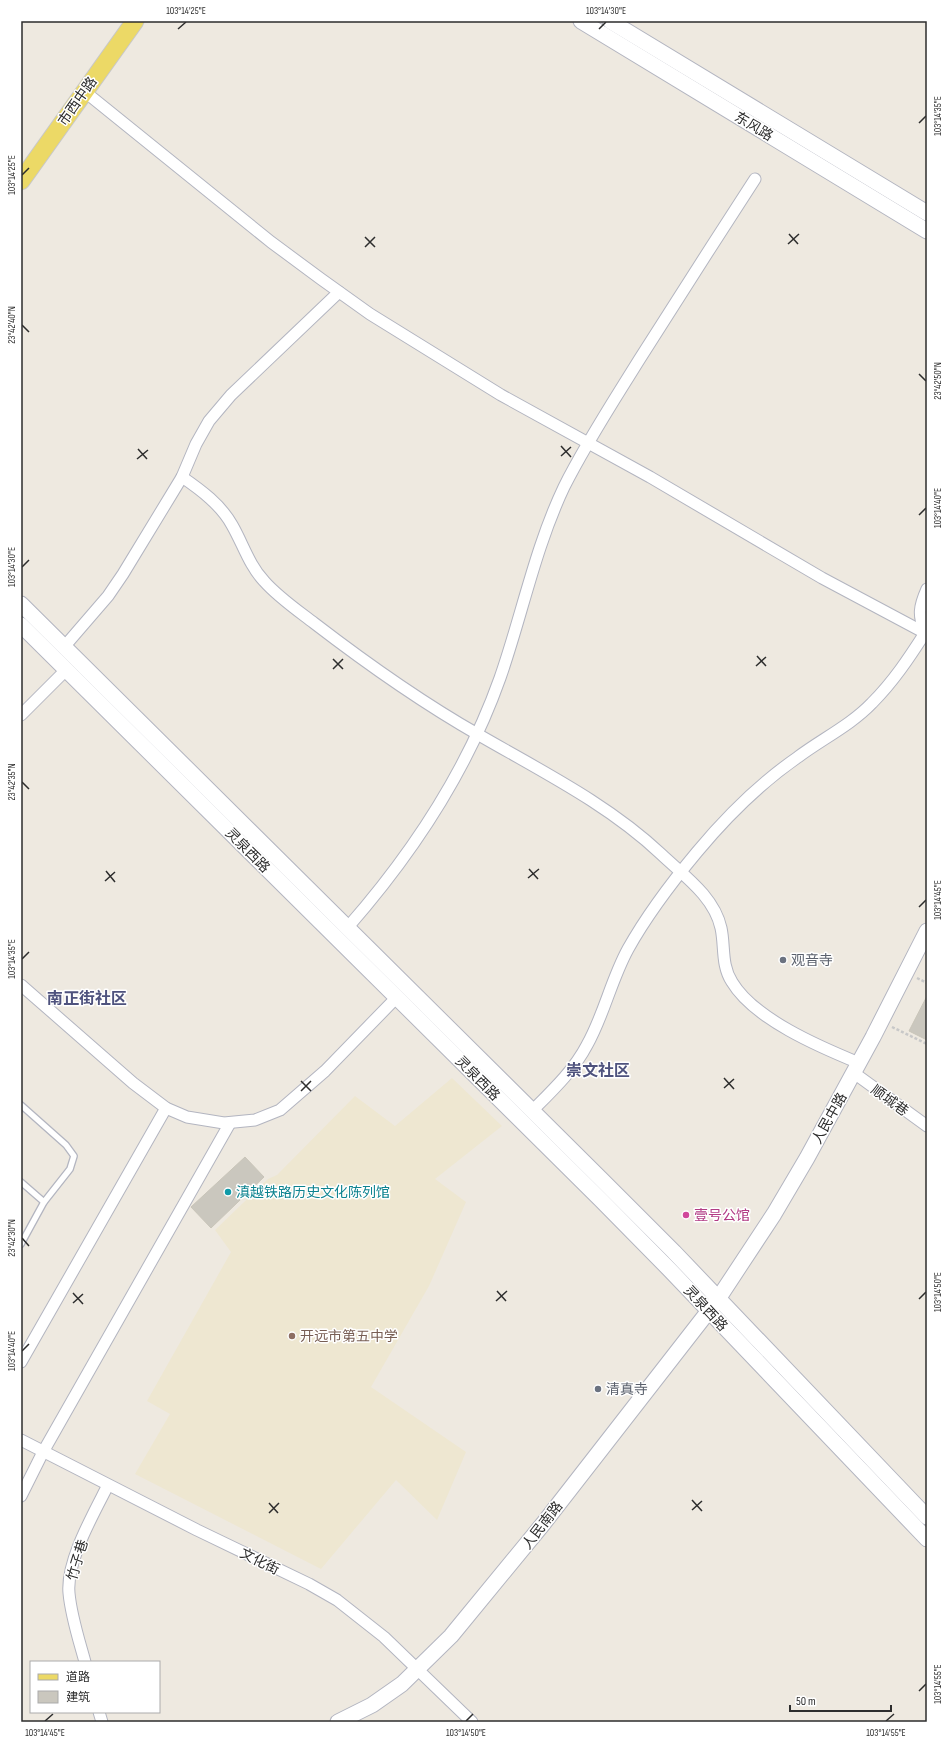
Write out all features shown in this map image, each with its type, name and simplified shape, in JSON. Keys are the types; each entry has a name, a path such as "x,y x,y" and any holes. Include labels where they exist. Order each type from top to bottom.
{"main road":[{"name":"市西中路","path":"21,181 135,21"},
{"name":"东风路","path":"581,21 927,231"},
{"name":"东风路","path":"610,21 927,213"},
{"name":"灵泉西路","path":"21,604 533,1110 657,1235 927,1517"},
{"name":"灵泉西路","path":"21,625 601,1200 927,1539"},
{"name":"人民中路","path":"718,1299 774,1214 881,1022 927,930"},
{"name":"人民南路","path":"338,1722 372,1705 398,1687 451,1636 485,1596 718,1299"}],"street":[{"path":"84,91 271,242 339,292 432,353 501,395 650,477 822,578 926,634"},
{"path":"348,927 381,888 408,852 445,794 477,734 500,678 543,538 565,485 588,444 755,179"},
{"path":"64,647 108,596 182,478 202,433 218,408 339,292"},
{"name":"顺城巷","path":"182,478 204,493 223,512 232,525 246,555 258,573 273,591 382,673 432,707 588,799 621,820 644,838 681,872 705,897 718,917 727,971 732,984 742,995 762,1012 830,1051 856,1068 927,1126"},
{"path":"926,634 919,620 922,601 927,589"},
{"path":"533,1110 565,1077 580,1057 594,1032 616,974 628,948 681,872 732,812 762,785 797,757 856,717 871,704 899,672 926,634"},
{"path":"21,715 66,670"},
{"path":"21,985 120,1072 166,1108 187,1117 212,1122 230,1123 255,1120 280,1110 325,1071 397,997"},
{"path":"21,1362 166,1108"},
{"path":"21,1496 43,1452 230,1123"},
{"name":"文化街","path":"21,1440 325,1593 368,1623 472,1722"},
{"name":"竹子巷","path":"85,1661 72,1612 69,1587 78,1549 91,1518 108,1485"}],"lane":[{"path":"21,1105 66,1145 74,1156 70,1168 44,1202 21,1244"},
{"path":"21,1182 44,1202"}],"path":[{"path":"881,1022 927,1044"}],"shaded area":[{"name":"开远市第五中学","path":"452,1078 502,1126 435,1179 466,1202 429,1286 371,1387 466,1452 437,1520 396,1480 321,1569 135,1474 170,1414 147,1401 231,1252 215,1230 268,1179 277,1175 355,1096 395,1126"}],"building":[{"path":"927,996 927,1040 909,1031"},
{"name":"滇越铁路历史文化陈列馆","path":"245,1157 264,1177 211,1228 191,1207"}],"place":[{"name":"观音寺","path":"783,960"},
{"name":"滇越铁路历史文化陈列馆","path":"228,1192"},
{"name":"壹号公馆","path":"686,1215"},
{"name":"开远市第五中学","path":"292,1336"},
{"name":"清真寺","path":"598,1389"}],"district":[{"name":"南正街社区","path":"87,998"},
{"name":"崇文社区","path":"598,1070"}]}
